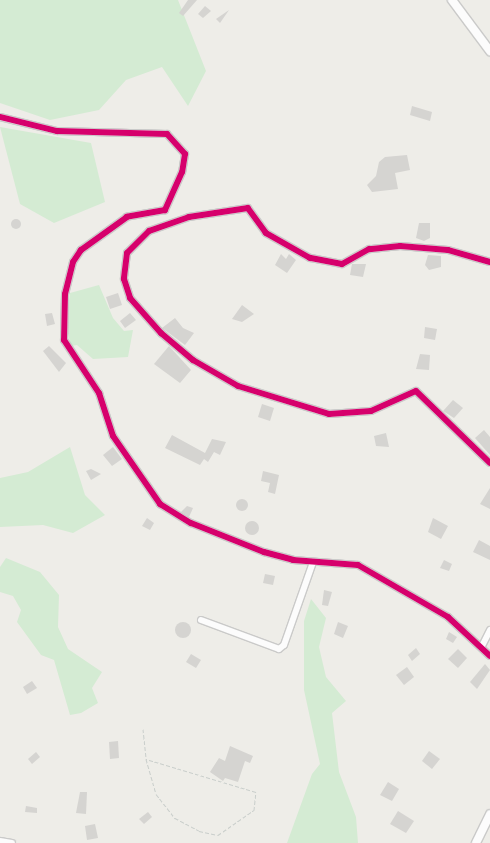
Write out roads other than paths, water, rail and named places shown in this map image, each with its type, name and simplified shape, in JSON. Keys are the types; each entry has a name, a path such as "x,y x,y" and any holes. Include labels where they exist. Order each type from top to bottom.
{"main road":[{"path":"452,0 490,51"},
{"path":"476,843 490,814"}],"street":[{"path":"0,117 57,131 154,131 167,134 181,147 185,154 182,172 165,210 117,222 76,256 65,294 64,340 99,392 113,436 165,508 264,552 313,562 358,565 384,578 448,617 490,656"},
{"path":"490,262 448,250 400,246 369,249 342,264 310,258 266,234 248,208 189,217 149,231 128,253 124,279 130,298 161,333 193,360 238,386 330,414 371,411 416,391 490,463"},
{"path":"202,620 279,649 284,645 313,562"},
{"path":"482,646 490,630"},
{"path":"0,841 12,843"}]}
